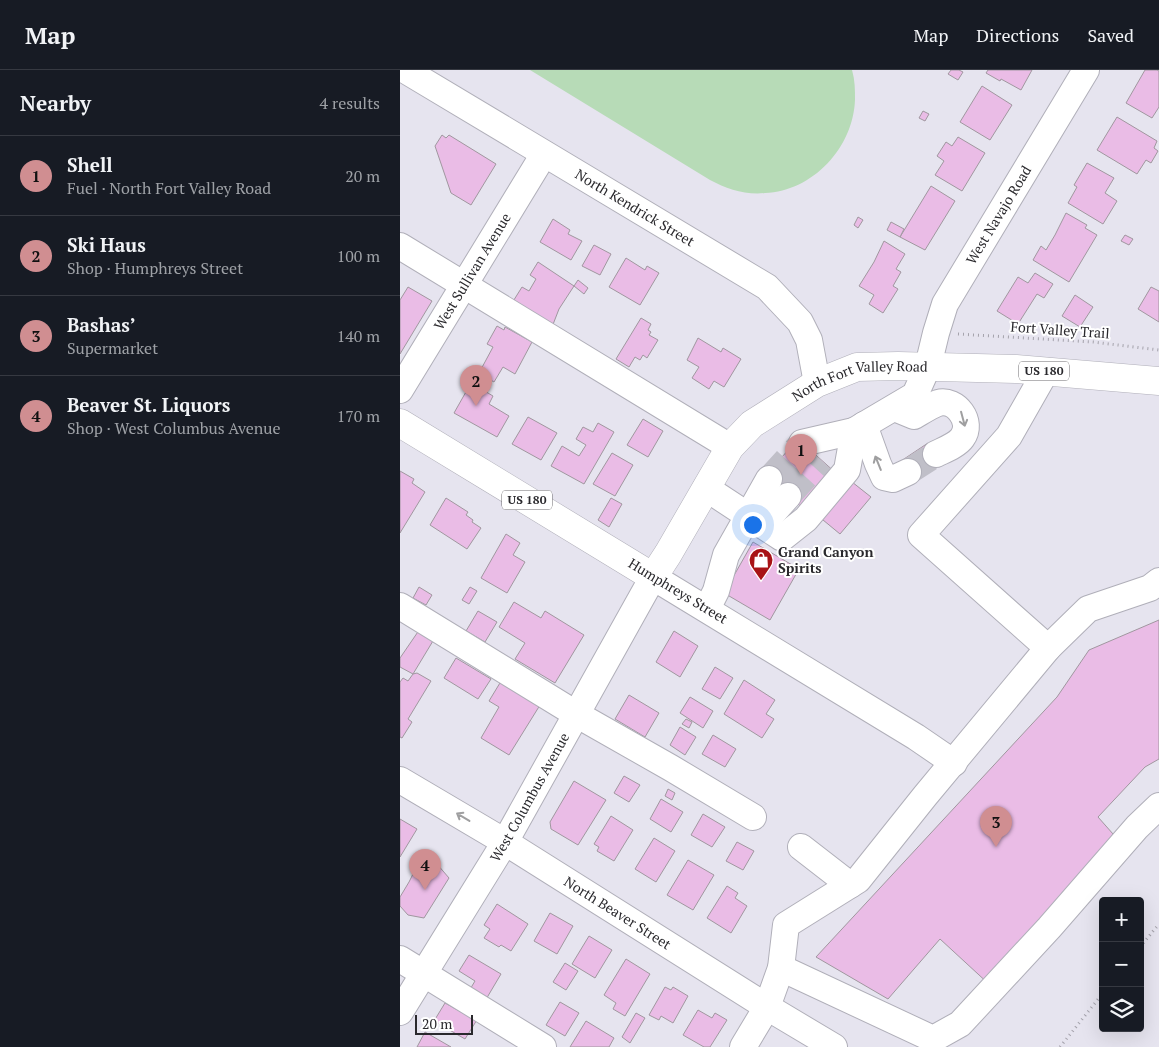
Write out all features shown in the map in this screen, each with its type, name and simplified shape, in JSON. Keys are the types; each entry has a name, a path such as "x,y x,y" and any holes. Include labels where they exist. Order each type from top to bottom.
{"main road":[{"name":"North Fort Valley Road","path":"653,576 730,447 752,424 817,383 857,367 928,366 1016,369 1159,381"},
{"name":"Humphreys Street","path":"400,423 653,576"}],"street":[{"name":"North Kendrick Street","path":"405,70 767,286 800,322 809,340 817,383"},
{"name":"West Navajo Road","path":"812,452 859,428 915,395 928,366 945,304 1086,70"},
{"name":"West Sullivan Avenue","path":"400,390 544,154"},
{"path":"400,246 730,447"},
{"path":"1046,371 1009,436 922,535 1048,648"},
{"path":"894,408 914,416 938,403 952,404 961,410 965,420 966,431 962,439 936,454"},
{"path":"859,428 884,477 893,479 908,472"},
{"path":"706,488 782,538 806,519 847,470 859,428"},
{"path":"707,609 716,591 726,555 756,520 779,487"},
{"name":"Humphreys Street","path":"653,576 916,737 954,763"},
{"name":"West Columbus Avenue","path":"400,1012 505,842 653,576"},
{"path":"743,1047 767,1007 781,968 786,926 858,880 1048,648 1088,609 1150,588 1159,581"},
{"path":"400,606 576,714 753,817"},
{"name":"North Beaver Street","path":"400,780 505,842 834,1047"},
{"path":"781,968 933,1038 960,1024 1049,928 1137,827 1159,806"},
{"path":"801,847 850,885"},
{"path":"400,959 544,1047"}],"path":[{"name":"Fort Valley Trail","path":"960,334 1093,342 1159,350"},
{"path":"1144,942 1159,924"},
{"path":"1060,1047 1099,998"}],"green space":[{"path":"530,70 852,70 855,100 853,118 838,150 827,164 814,175 799,184 783,190 765,193 743,192 730,189 710,180"}],"building":[{"path":"951,70 963,72 958,80 948,74"},
{"path":"988,70 1032,70 1021,90 986,73"},
{"path":"1145,70 1159,71 1159,107 1152,118 1126,103"},
{"path":"982,86 1012,105 990,140 960,122"},
{"path":"923,111 929,114 925,121 919,118"},
{"path":"1117,117 1157,141 1154,148 1158,151 1151,163 1146,160 1137,174 1097,150"},
{"path":"442,135 446,138 449,135 496,164 471,205 451,193 435,146"},
{"path":"958,137 985,153 962,191 935,175 944,161 937,156 946,142 952,146"},
{"path":"1087,163 1114,178 1105,193 1117,201 1103,224 1068,203 1077,187 1074,185"},
{"path":"931,186 955,201 925,250 900,237"},
{"path":"1066,213 1087,225 1085,228 1097,235 1069,282 1033,260 1041,246 1046,250"},
{"path":"858,217 863,220 858,228 854,225"},
{"path":"553,219 570,230 568,234 582,241 571,260 540,242"},
{"path":"891,222 904,229 900,237 887,230"},
{"path":"1125,235 1133,239 1129,245 1121,241"},
{"path":"884,241 905,254 896,269 901,272 893,286 898,289 883,313 869,304 874,295 859,286"},
{"path":"594,245 611,254 600,275 582,266"},
{"path":"626,258 645,270 647,266 659,273 640,305 609,287"},
{"path":"538,262 574,286 559,309 552,327 512,303 522,287 529,291 536,279 530,275"},
{"path":"1035,273 1053,284 1044,298 1037,294 1018,324 997,311 1018,277 1028,283"},
{"path":"578,280 588,288 584,294 574,286"},
{"path":"408,287 432,301 400,354 400,300"},
{"path":"1151,287 1159,291 1159,322 1138,309"},
{"path":"1075,295 1093,307 1080,327 1062,316"},
{"path":"641,318 651,324 648,330 651,332 649,335 658,340 647,358 643,355 640,360 635,357 629,367 616,359"},
{"path":"497,326 504,330 505,327 532,342 515,374 503,367 494,382 479,373 493,347 487,344"},
{"path":"698,338 721,352 723,348 741,359 724,387 714,381 709,389 692,378 699,367 687,360"},
{"path":"471,383 493,396 489,404 509,416 497,437 454,413"},
{"path":"528,417 557,433 541,460 512,444"},
{"path":"643,419 663,431 648,457 627,445"},
{"path":"598,423 614,432 584,484 551,466 562,446 579,456 586,445 576,439 583,427 593,432"},
{"path":"798,439 837,474 805,510 765,476"},
{"path":"928,443 941,463 914,481 901,461"},
{"path":"612,453 633,465 615,496 593,484"},
{"path":"400,471 414,479 412,483 425,492 400,533"},
{"path":"847,478 871,497 840,534 817,515"},
{"path":"446,498 468,512 466,515 481,528 467,549 430,525"},
{"path":"611,498 622,504 609,527 598,520"},
{"path":"506,534 520,543 513,555 525,562 507,593 481,578"},
{"name":"Grand Canyon Spirits","path":"753,542 799,569 770,620 724,593"},
{"path":"419,587 432,595 426,605 413,598"},
{"path":"470,587 477,591 469,604 462,600"},
{"path":"514,602 541,618 545,611 584,635 555,683 515,659 525,643 499,627"},
{"path":"478,611 497,622 485,642 466,631"},
{"path":"1159,620 1159,759 1145,767 1098,817 1121,843 991,986 940,939 888,999 816,957 1057,697 1089,650"},
{"path":"424,623 439,631 413,674 400,667 400,658"},
{"path":"674,631 698,646 680,677 656,662"},
{"path":"456,658 491,679 478,699 444,678"},
{"path":"715,667 733,678 720,699 702,689"},
{"path":"417,673 431,681 408,719 412,722 402,738 400,737 400,682 403,678 408,681 413,674"},
{"path":"506,673 545,697 509,755 481,738 499,707 489,701"},
{"path":"744,680 775,700 766,714 774,719 762,738 724,714"},
{"path":"629,695 659,713 645,737 615,719"},
{"path":"690,697 713,711 703,728 680,713"},
{"path":"686,719 692,722 689,728 682,724"},
{"path":"680,727 696,737 685,755 670,745"},
{"path":"713,735 736,749 725,767 702,754"},
{"path":"624,776 640,785 629,802 614,793"},
{"path":"574,781 606,800 578,845 551,829 550,822"},
{"path":"668,789 675,793 672,800 665,796"},
{"path":"661,799 683,812 671,832 650,819"},
{"path":"703,814 725,827 712,847 691,835"},
{"path":"611,816 633,830 614,861 597,851 599,847 594,844"},
{"path":"400,819 417,829 400,857"},
{"path":"654,838 675,851 656,882 635,869"},
{"path":"737,842 754,851 743,870 726,861"},
{"path":"420,860 437,864 449,878 424,918 408,915 400,906 400,897"},
{"path":"688,860 714,875 693,910 667,895"},
{"path":"727,886 738,893 735,898 747,906 731,933 707,918"},
{"path":"497,904 528,924 511,951 501,945 499,947 484,938 490,929 484,925"},
{"path":"550,913 573,926 557,954 534,941"},
{"path":"589,936 612,950 595,978 572,964"},
{"path":"469,955 501,974 485,1001 469,991 475,981 459,971"},
{"path":"626,959 650,974 625,1016 613,1009 616,1003 604,995"},
{"path":"565,963 578,971 566,990 553,982"},
{"path":"665,987 671,990 673,987 688,996 673,1023 661,1016 659,1020 649,1015"},
{"path":"560,1002 579,1013 565,1036 546,1025"},
{"path":"445,1003 463,1013 480,1015 465,1039 434,1021"},
{"path":"698,1010 712,1018 715,1013 727,1020 710,1047 704,1047 683,1035"},
{"path":"636,1013 645,1018 630,1043 622,1037"},
{"path":"586,1021 614,1038 609,1047 570,1047"},
{"path":"425,1032 451,1047 417,1047"}],"tunnel":[{"path":"769,479 802,443"},
{"path":"908,472 936,454"},
{"path":"788,496 821,460"}],"place":[{"name":"Ski Haus","path":"476,406"},
{"name":"Shell","path":"801,475"},
{"name":"Grand Canyon Spirits","path":"761,581"},
{"name":"Bashas’","path":"996,847"},
{"name":"Beaver St. Liquors","path":"425,890"}]}
